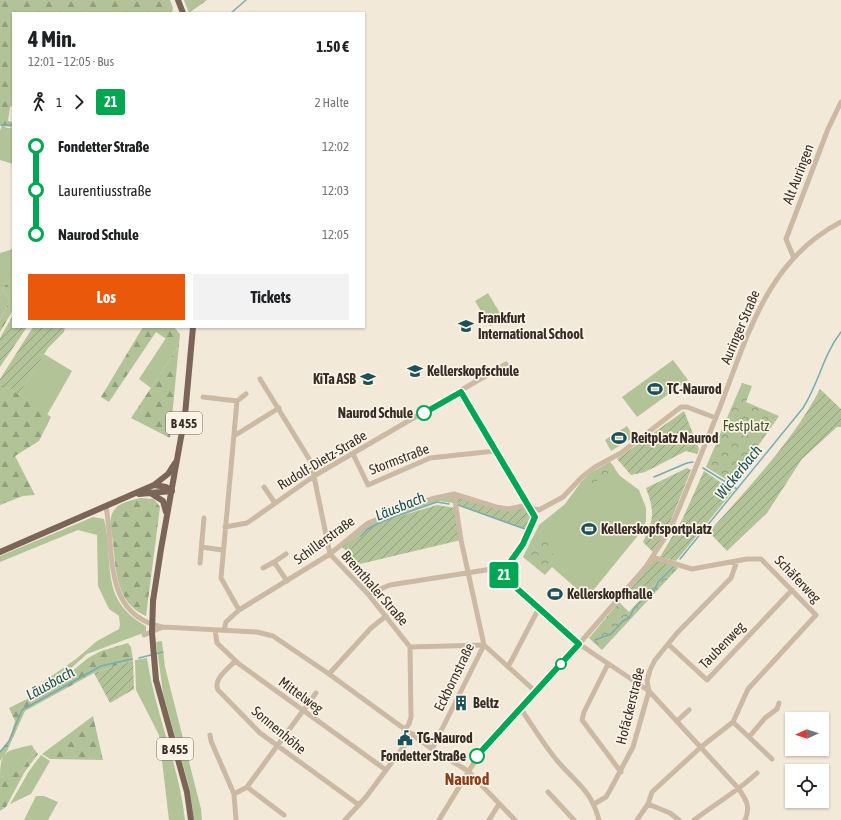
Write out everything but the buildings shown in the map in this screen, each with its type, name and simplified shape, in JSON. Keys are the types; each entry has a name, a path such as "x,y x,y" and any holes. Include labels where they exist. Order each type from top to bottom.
{"main road":[{"path":"178,0 183,12"},
{"name":"B 455","path":"191,820 185,785 156,680 152,633 153,601 165,524 185,415 193,328"},
{"path":"0,552 154,485 168,474 178,456"},
{"path":"154,485 166,487 172,491"},
{"path":"131,495 172,491"},
{"path":"150,493 163,501 166,510 165,524"}],"street":[{"name":"Alt Auringen","path":"793,256 786,240 828,129 841,102"},
{"name":"Auringer Straße","path":"439,820 478,756 579,644 652,558 670,530 764,299 777,277 793,256 811,241 841,222"},
{"name":"Rudolf-Dietz-Straße","path":"225,527 248,523 314,476 461,392 506,364"},
{"name":"Bremthaler Straße","path":"260,379 311,462 330,554 368,594 410,647 411,717 409,724 405,729"},
{"path":"461,392 535,517 523,544 504,571 504,577 579,644 649,691 738,788 748,802 748,813 745,820"},
{"path":"204,397 237,401 246,394"},
{"path":"237,401 222,550 221,578 239,610"},
{"name":"Schillerstraße","path":"224,630 226,622 239,610 330,554 368,523 430,499 454,494 496,507 508,509 523,506 532,510 539,510 563,497 595,466 621,453 681,407 687,407 716,418"},
{"path":"234,436 279,408"},
{"name":"Stormstraße","path":"353,454 368,485 430,458 495,451"},
{"name":"Rudolf-Dietz-Straße","path":"264,487 275,503"},
{"name":"Eckbornstraße","path":"432,749 482,653 484,645 469,572 460,540 454,494"},
{"path":"106,507 114,582 128,609 140,619 163,626 267,634 288,645 432,749 468,771 515,820"},
{"path":"200,563 204,518"},
{"path":"202,547 222,550"},
{"name":"Schillerstraße","path":"263,568 286,554"},
{"name":"Schäferweg","path":"637,820 648,804 652,792 701,747 733,722 748,689 816,614 761,559 736,561 692,569 652,558"},
{"name":"Hofäckerstraße","path":"594,804 606,797 634,747 649,691 647,681 655,660 668,644 731,578 736,561"},
{"name":"Schillerstraße","path":"274,562 286,581"},
{"path":"368,594 390,585 492,569 504,571"},
{"name":"Taubenweg","path":"668,644 707,680 792,590"},
{"path":"508,667 539,608"},
{"path":"329,674 356,643 386,616"},
{"path":"144,635 163,626"},
{"name":"Mittelweg","path":"215,630 217,643 235,661 302,711 386,770"},
{"path":"410,647 484,645 536,692"},
{"name":"Sonnenhöhe","path":"235,661 217,681 218,690 260,733 359,805"},
{"path":"608,664 584,712 582,720 621,772"},
{"path":"234,794 247,787 316,693"},
{"path":"749,737 765,718 778,709 779,703"},
{"path":"521,709 554,757 578,781 594,804 599,820"},
{"path":"677,721 689,710"},
{"path":"733,722 772,759"},
{"path":"345,820 359,805 413,734"},
{"path":"210,735 211,741 234,794 236,820"},
{"path":"694,820 757,773"},
{"path":"247,787 284,815"},
{"path":"548,792 574,820"},
{"path":"489,820 499,804"},
{"path":"648,804 670,813 679,820"}],"green space":[{"path":"0,0 170,0 173,8 172,12 12,12 12,106 10,107 8,121 12,122 12,128 0,124"},
{"path":"184,0 207,0 190,12 189,12"},
{"path":"2,124 7,128 12,128 12,164 0,160 0,131"},
{"path":"12,249 12,278 2,289 10,300 0,320 0,253"},
{"path":"12,278 12,312 0,332 0,320 10,300 2,289"},
{"path":"488,293 503,318 490,326 475,301"},
{"path":"12,317 12,328 26,328 0,367 0,338"},
{"path":"32,328 65,328 64,332 48,348 19,394 0,384 0,379"},
{"path":"142,328 175,328 180,334 170,438 131,418 178,347 156,332 109,402 101,397"},
{"path":"166,338 178,347 151,388 139,379"},
{"path":"44,354 72,371 47,415 19,394"},
{"name":"TC-Naurod","path":"673,360 688,380 637,417 622,397"},
{"name":"Festplatz","path":"742,383 752,386 746,402 779,416 732,483 706,467"},
{"path":"0,384 19,394 51,417 39,441 15,456 35,495 23,496 0,505"},
{"path":"820,389 841,409 841,427 837,427 802,459 767,513 727,551 709,532 769,464 797,427"},
{"path":"684,411 699,449 697,454 686,451 645,472 631,475 617,459"},
{"name":"Reitplatz Naurod","path":"627,426 634,437 611,451 605,440"},
{"name":"Kellerskopfsportplatz","path":"610,462 620,476 639,490 646,508 646,521 640,533 587,598 552,567 545,575 523,557 539,525 565,504 581,482"},
{"path":"610,462 615,468 587,488 581,482 590,473"},
{"path":"687,468 691,470 668,528 653,552 643,542 652,515 651,504 646,488"},
{"path":"704,471 733,491 676,561 660,557 682,520"},
{"path":"454,494 454,503 438,501 383,521 341,546 368,523 431,499"},
{"path":"454,494 496,507 523,506 532,510 535,517 529,530 456,504"},
{"path":"141,498 154,499 160,507 146,616 136,610 129,603 123,595 119,585 115,564 111,524 112,514 117,507 124,503"},
{"path":"437,505 455,508 461,540 360,564 341,546 383,521"},
{"path":"93,517 104,519 111,579 115,592 121,604 131,615 146,626 146,632 87,654 61,677 34,692 33,689 76,659 97,641 119,629 119,616 109,609 98,586 97,535 78,530 0,562 0,556"},
{"path":"544,535 554,557 542,569 535,563 527,551 531,541"},
{"path":"654,559 673,565 640,600 629,591"},
{"path":"673,565 678,568 602,650 589,638 619,602 629,612"},
{"path":"162,641 165,667 201,809 202,820 194,820 190,790 163,693 156,642"},
{"path":"128,643 131,647 133,660 94,673 25,711 7,751 0,761 0,751 9,741 15,721 9,708 39,693 65,677 88,658 101,651"},
{"path":"147,658 155,699 178,779 185,820 169,820 159,735 136,690 135,660"},
{"path":"133,660 134,689 110,703 94,673"},
{"path":"93,716 103,760 50,759 42,754"},
{"path":"32,745 34,749 20,774 0,777 1,761 7,753 11,750"},
{"path":"34,749 38,754 24,773 6,807 0,811 0,777 5,776 10,770 20,774"},
{"path":"41,755 50,761 31,794 10,804 29,771"},
{"path":"36,796 44,796 58,802 48,820 24,820"}],"waterway":[{"path":"232,12 246,0"},
{"path":"0,125 12,125"},
{"name":"Wickerbach","path":"680,559 803,408 825,360 841,332"},
{"name":"Läusbach","path":"654,477 687,463 693,462"},
{"name":"Läusbach","path":"703,468 737,489"},
{"name":"Läusbach","path":"361,536 368,529 383,521 437,502 449,504"},
{"name":"Läusbach","path":"458,505 525,529"},
{"name":"Wickerbach","path":"595,640 611,634 623,621 629,618 635,607 650,592 654,591 658,582 673,567"},
{"path":"155,654 163,652"},
{"path":"139,658 151,655"},
{"name":"Läusbach","path":"0,752 9,741 22,710 101,666 132,659"}],"bus line":[{"name":"21","path":"424,413 461,392 535,517 523,544 504,571 504,577 579,644 477,756"}],"place":[{"name":"Frankfurt International School","path":"466,326"},
{"name":"Kellerskopfschule","path":"415,371"},
{"name":"KiTa ASB","path":"368,379"},
{"name":"TC-Naurod","path":"655,389"},
{"name":"Naurod Schule","path":"424,413"},
{"name":"Reitplatz Naurod","path":"619,438"},
{"name":"Kellerskopfsportplatz","path":"589,529"},
{"name":"Kellerskopfhalle","path":"555,594"},
{"name":"Beltz","path":"461,703"},
{"name":"TG-Naurod","path":"405,738"},
{"name":"Fondetter Straße","path":"477,756"}],"district":[{"name":"Naurod","path":"467,779"}]}
